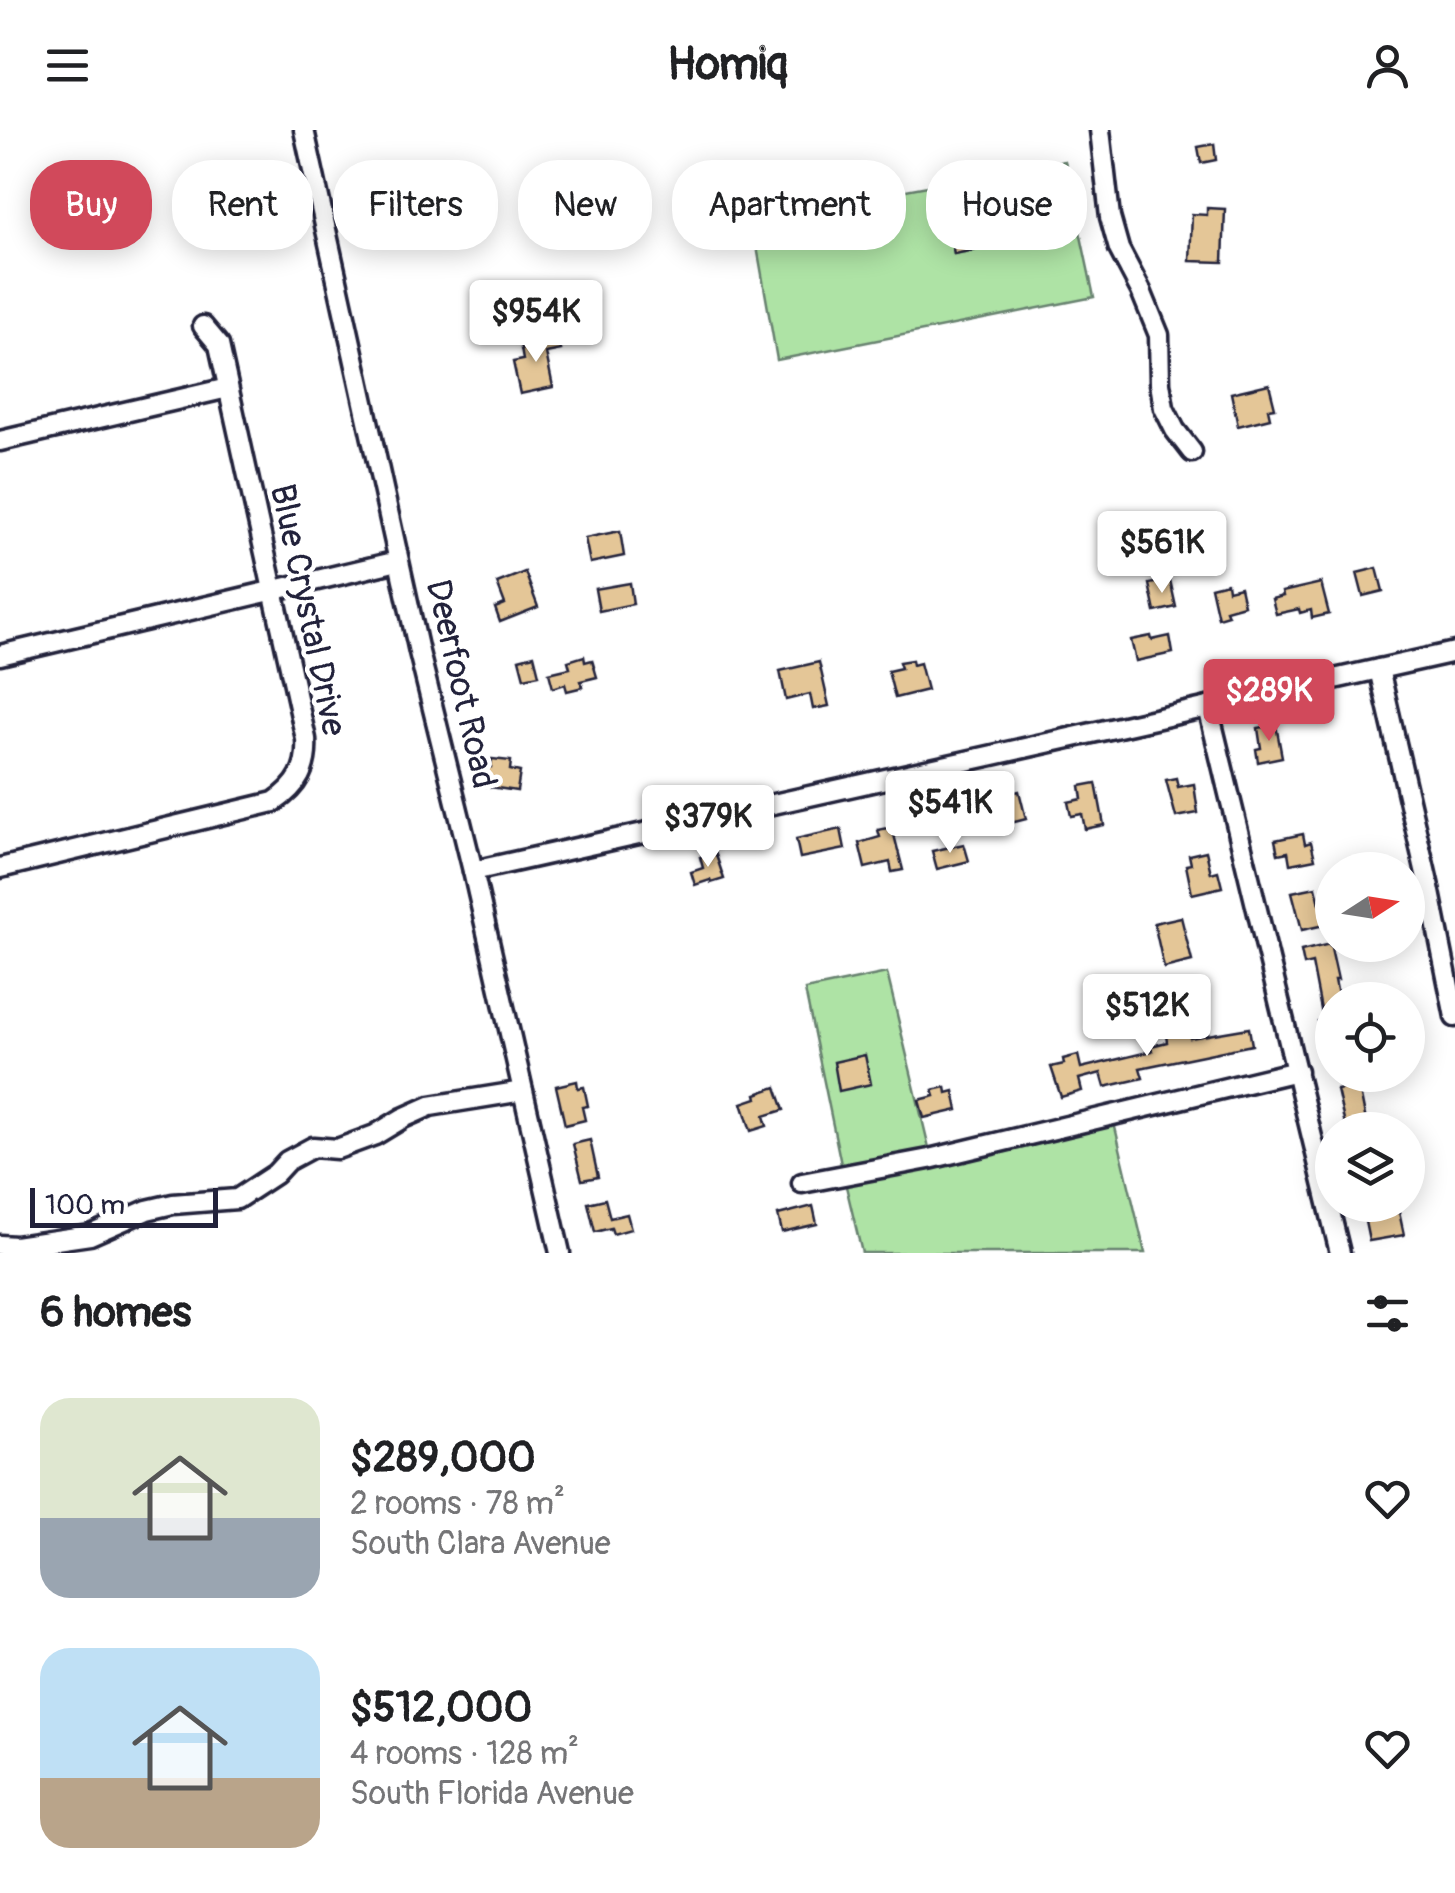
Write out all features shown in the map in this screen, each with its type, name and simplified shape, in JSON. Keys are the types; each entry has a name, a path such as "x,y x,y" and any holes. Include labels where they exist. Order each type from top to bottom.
{"street":[{"name":"Deerfoot Road","path":"304,130 398,561 560,1253"},
{"path":"1100,130 1110,217 1118,249 1159,335 1164,408 1192,452"},
{"name":"Blue Crystal Drive","path":"0,868 274,802 295,786 305,765 306,740 219,345 202,326"},
{"path":"0,441 228,388"},
{"path":"0,655 398,561"},
{"path":"473,871 1455,652"},
{"path":"1379,669 1455,1017"},
{"path":"1208,707 1340,1253"},
{"path":"802,1183 930,1159 1297,1072"},
{"path":"0,1246 90,1235 147,1210 173,1204 237,1200 313,1146 337,1148 374,1135 430,1106 523,1091"}],"green space":[{"path":"926,186 926,250 1084,250 1094,297 777,360 758,250 906,250 906,190"},
{"path":"887,973 930,1152 842,1169 805,990"},
{"path":"1114,1123 1145,1253 862,1253 845,1182"}],"building":[{"path":"1214,144 1216,160 1201,163 1198,147"},
{"path":"1207,208 1225,209 1223,262 1190,261 1192,214 1207,215"},
{"path":"557,335 561,350 546,353 553,387 520,394 513,362 523,360 520,343"},
{"path":"1269,384 1275,408 1268,409 1270,418 1238,426 1231,393"},
{"path":"620,531 624,556 590,563 585,538"},
{"path":"1377,568 1383,591 1363,596 1357,573"},
{"path":"525,572 538,607 500,622 495,608 505,604 497,583"},
{"path":"1170,580 1176,607 1155,612 1149,584"},
{"path":"630,583 633,604 599,611 595,589"},
{"path":"1227,583 1228,590 1240,587 1244,605 1226,610 1228,615 1218,618 1211,587"},
{"path":"1321,583 1329,614 1312,618 1311,610 1300,613 1299,609 1276,614 1272,599 1283,596 1282,592"},
{"path":"1151,636 1152,640 1170,636 1173,653 1136,661 1131,640"},
{"path":"534,655 539,675 524,678 519,659"},
{"path":"584,656 585,662 592,660 597,677 581,681 583,687 567,691 565,684 553,688 549,673 570,668 568,661"},
{"path":"912,660 913,665 920,663 927,690 895,698 888,671 901,668 899,662"},
{"path":"819,662 829,706 813,709 810,694 786,700 780,671"},
{"path":"1276,725 1282,757 1258,762 1258,728"},
{"path":"492,759 511,761 510,770 520,772 517,791 477,785 480,765 491,767"},
{"path":"1176,778 1178,787 1194,784 1198,813 1176,817 1166,780"},
{"path":"1096,783 1104,825 1085,829 1082,814 1071,816 1068,802 1082,799 1080,786"},
{"path":"1019,791 1026,819 999,826 993,802"},
{"path":"892,827 903,870 892,872 890,862 865,868 859,843 880,837 878,830"},
{"path":"841,829 845,849 800,858 796,839"},
{"path":"1303,834 1305,844 1311,842 1315,859 1290,864 1288,852 1278,854 1275,840"},
{"path":"964,844 969,861 937,869 932,851"},
{"path":"1206,851 1211,873 1218,871 1222,887 1192,894 1186,865 1191,864 1189,855"},
{"path":"715,852 724,879 695,885 691,872 703,868 700,857"},
{"path":"1315,887 1315,927 1302,930 1292,892"},
{"path":"1181,917 1192,961 1164,968 1154,923"},
{"path":"1315,948 1315,962 1334,962 1338,980 1316,982 1312,963 1304,965 1301,951"},
{"path":"1249,1028 1252,1045 1140,1068 1143,1078 1105,1087 1101,1073 1079,1079 1082,1091 1061,1097 1051,1067 1078,1055 1081,1068 1152,1051 1151,1046 1167,1042 1166,1035 1188,1030 1190,1038"},
{"path":"865,1055 871,1084 839,1091 834,1062"},
{"path":"577,1081 578,1088 584,1087 588,1106 582,1107 585,1120 565,1125 556,1086"},
{"path":"776,1087 784,1110 764,1116 767,1126 751,1131 742,1103"},
{"path":"946,1087 947,1093 954,1091 958,1110 924,1118 919,1100 935,1096 933,1090"},
{"path":"1337,1092 1360,1092 1364,1112 1342,1112"},
{"path":"590,1140 598,1177 582,1180 573,1144"},
{"path":"605,1199 610,1218 627,1214 631,1229 613,1234 611,1228 595,1232 588,1203"},
{"path":"813,1206 817,1224 782,1232 778,1215"},
{"path":"1365,1222 1401,1222 1404,1235 1369,1241"}]}
